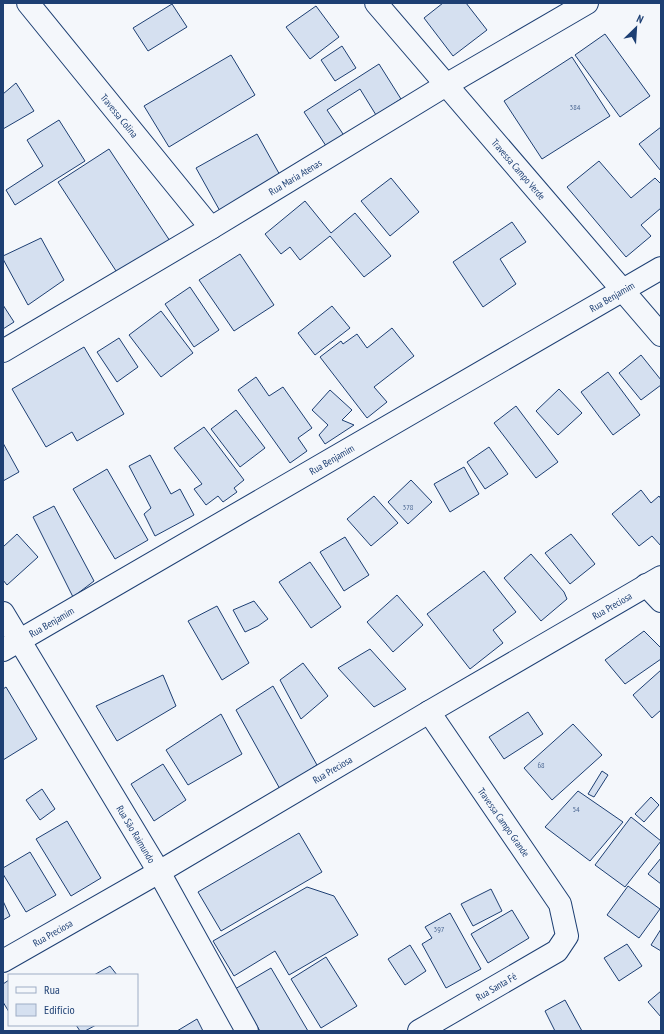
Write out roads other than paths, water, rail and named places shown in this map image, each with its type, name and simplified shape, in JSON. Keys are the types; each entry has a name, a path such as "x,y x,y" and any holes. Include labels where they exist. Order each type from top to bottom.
{"street":[{"name":"Travessa Colina","path":"28,3 212,228"},
{"name":"Travessa Campo Verde","path":"376,3 661,335"},
{"name":"Rua Maria Atenas","path":"3,351 212,228 446,85 587,3"},
{"name":"Rua Benjamim","path":"11,645 661,268"},
{"path":"654,581 661,601"},
{"name":"Rua Preciosa","path":"3,961 159,872 428,712 654,581"},
{"name":"Rua São Raimundo","path":"3,613 11,645 159,872 247,1031"},
{"name":"Travessa Campo Grande","path":"428,712 560,904 567,936"},
{"name":"Rua Santa Fé","path":"419,1031 557,951 567,936"}]}
